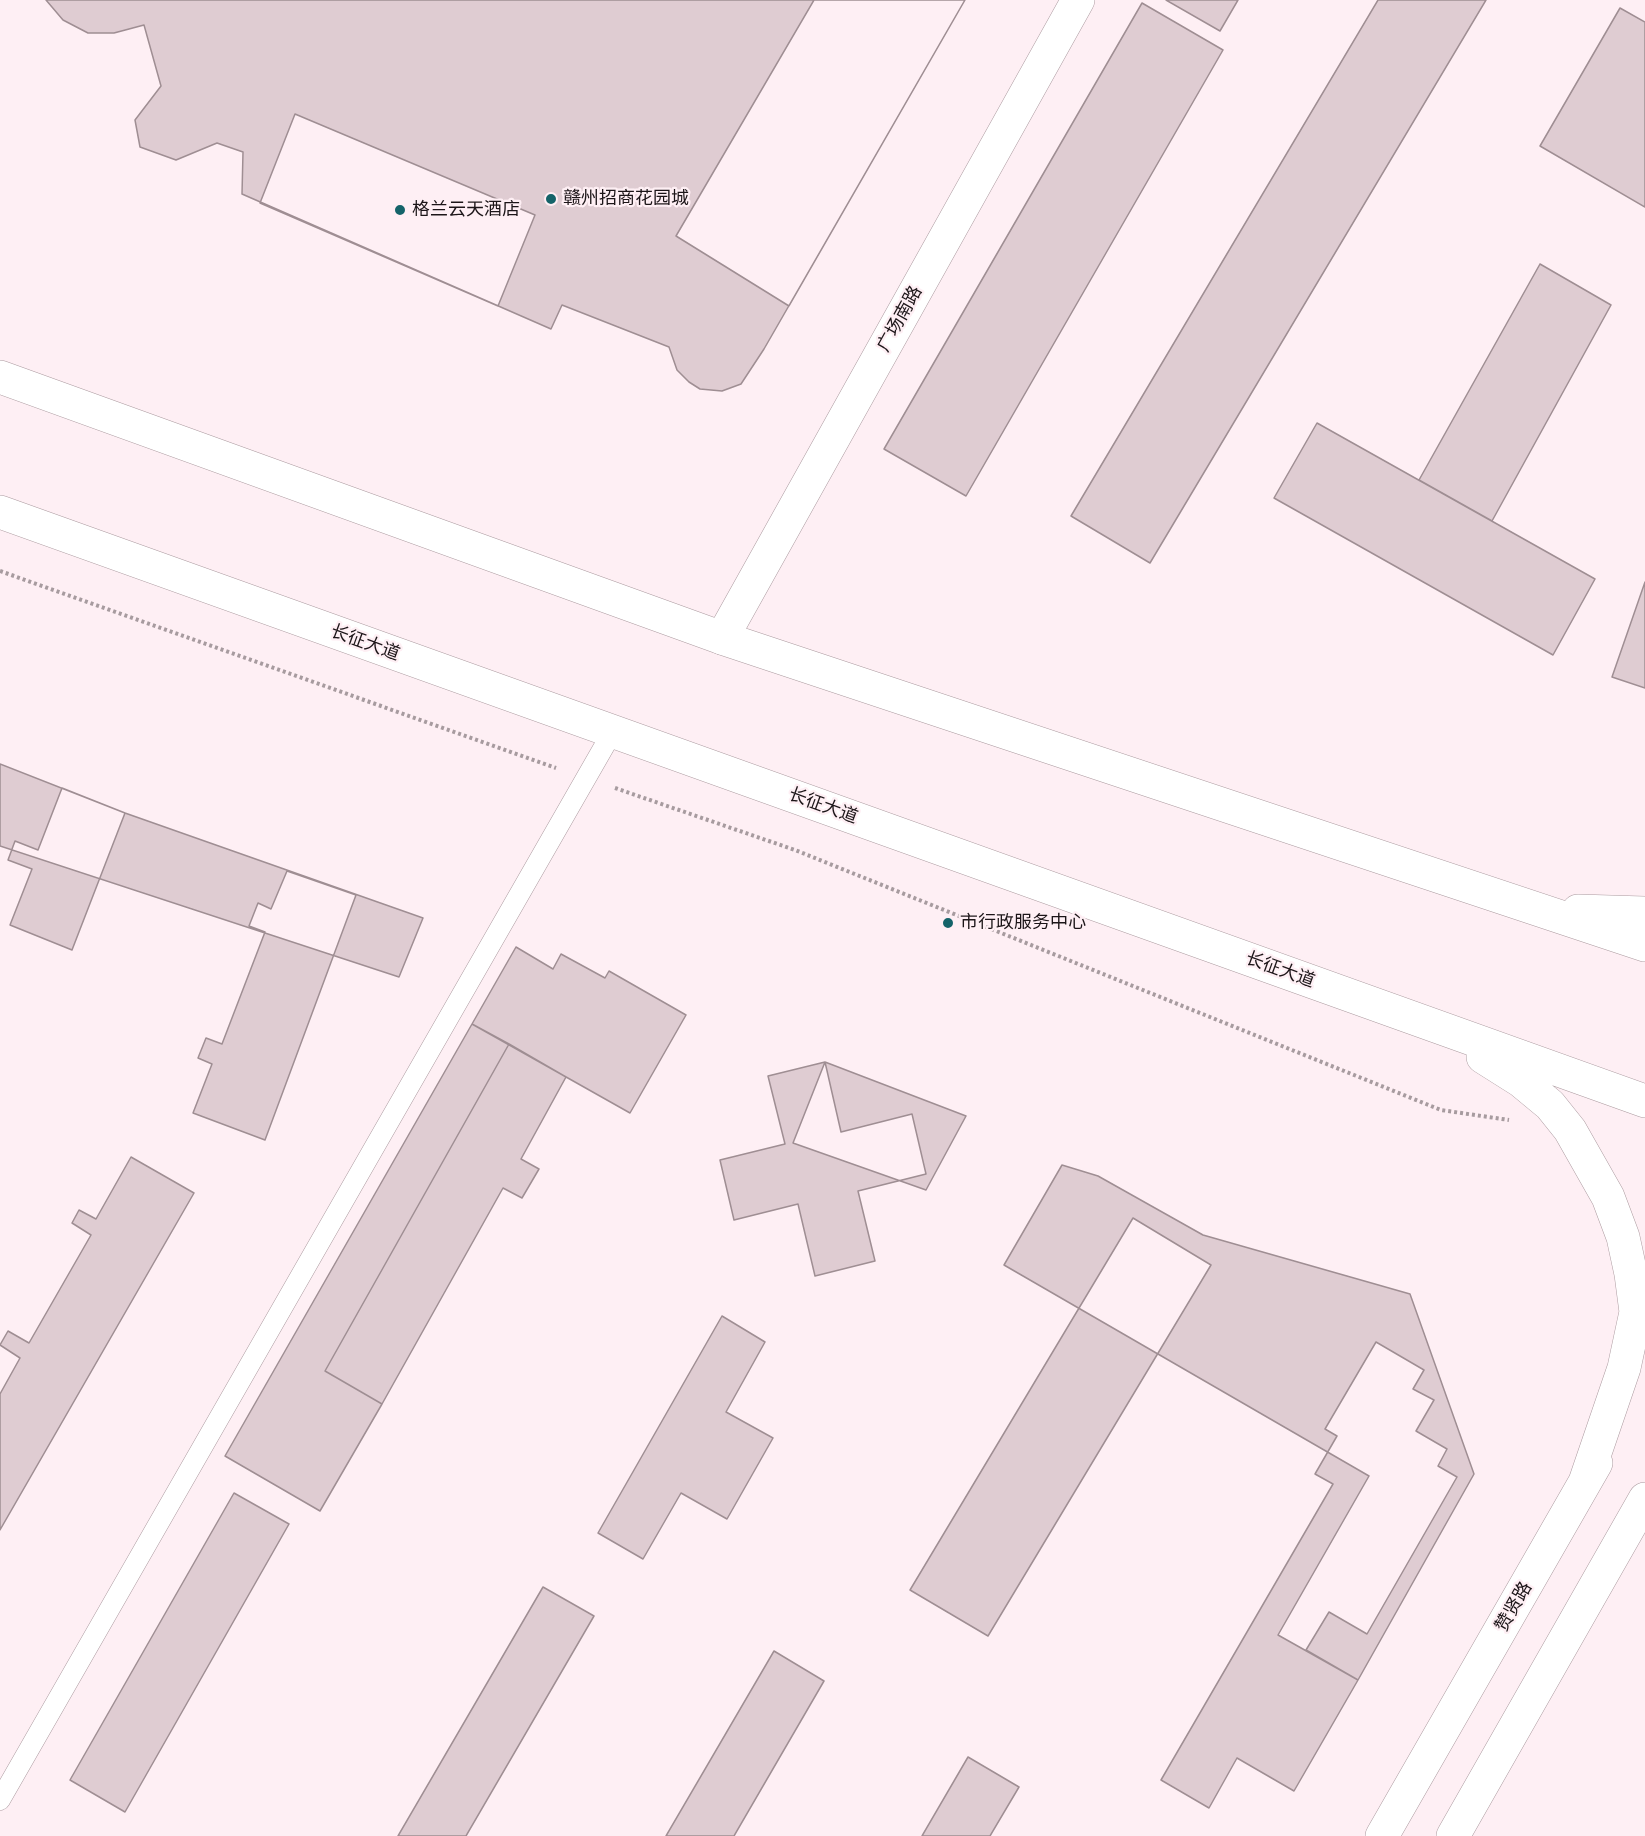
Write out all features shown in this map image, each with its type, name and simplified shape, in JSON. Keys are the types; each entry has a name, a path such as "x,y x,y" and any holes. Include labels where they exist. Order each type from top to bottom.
{"main road":[{"name":"广场南路","path":"722,638 1078,0"},
{"path":"1,377 722,638 1645,945"},
{"name":"长征大道","path":"0,512 1645,1101"},
{"path":"1548,911 1645,914"},
{"path":"1431,1023 1521,1081 1550,1105 1590,1161 1608,1197 1622,1236 1631,1274 1636,1312 1624,1368 1585,1482"},
{"name":"赞贤路","path":"1382,1836 1645,1378"},
{"path":"1453,1836 1645,1499"}],"lane":[{"path":"0,1800 613,731"}],"path":[{"path":"0,571 795,850 1441,1110 1512,1121"}],"building":[{"name":"赣州招商花园城","path":"46,0 965,0 764,349 741,384 722,391 700,389 689,382 677,370 669,347 562,305 551,329 242,194 243,152 217,143 176,160 140,147 135,120 161,86 144,25 114,33 88,33 63,20"},
{"path":"814,0 965,0 789,306 676,236"},
{"path":"1166,0 1238,0 1220,31"},
{"path":"1378,0 1486,0 1150,563 1071,516"},
{"path":"1142,3 1223,50 966,496 884,449"},
{"path":"1620,8 1645,22 1645,207 1540,146"},
{"name":"格兰云天酒店","path":"295,114 535,215 498,306 260,203"},
{"path":"1540,264 1611,305 1492,521 1419,480"},
{"path":"1317,423 1595,579 1553,655 1274,498"},
{"path":"1645,582 1645,688 1612,677"},
{"path":"0,764 125,813 423,918 399,977 0,846"},
{"path":"62,788 125,813 72,950 10,925 32,869 8,860 15,841 38,850"},
{"path":"287,871 356,895 265,1140 193,1113 212,1064 198,1058 206,1038 222,1044 265,932 249,926 258,903 271,909"},
{"path":"516,947 553,969 561,954 605,978 609,971 686,1015 630,1113 472,1024"},
{"path":"472,1024 509,1044 325,1371 382,1404 320,1511 225,1456"},
{"path":"509,1044 566,1077 521,1159 539,1169 522,1198 503,1188 382,1404 325,1371"},
{"path":"825,1062 841,1132 912,1114 926,1174 858,1191 875,1261 815,1276 798,1204 734,1220 720,1160 785,1144 768,1076"},
{"path":"825,1062 966,1116 926,1190 793,1143"},
{"path":"131,1157 194,1193 0,1530 0,1394 20,1358 0,1345 8,1331 29,1343 91,1235 72,1223 79,1210 96,1219"},
{"path":"1062,1165 1098,1176 1203,1235 1410,1294 1474,1474 1358,1680 1278,1635 1369,1476 1004,1265"},
{"path":"1133,1218 1211,1265 988,1636 910,1590"},
{"path":"722,1316 765,1342 726,1412 773,1438 727,1519 681,1493 643,1559 598,1533"},
{"path":"1376,1342 1424,1370 1413,1389 1434,1400 1416,1431 1447,1449 1438,1466 1457,1477 1367,1634 1329,1612 1306,1650 1358,1680 1294,1791 1237,1758 1209,1808 1161,1780 1333,1484 1315,1474 1337,1436 1325,1429"},
{"path":"234,1493 289,1524 125,1812 70,1780"},
{"path":"543,1587 594,1616 466,1836 398,1836"},
{"path":"774,1651 824,1681 734,1836 666,1836"},
{"path":"968,1757 1019,1787 990,1836 922,1836"}],"place":[{"name":"赣州招商花园城","path":"551,199"},
{"name":"格兰云天酒店","path":"400,210"},
{"name":"市行政服务中心","path":"948,923"}]}
